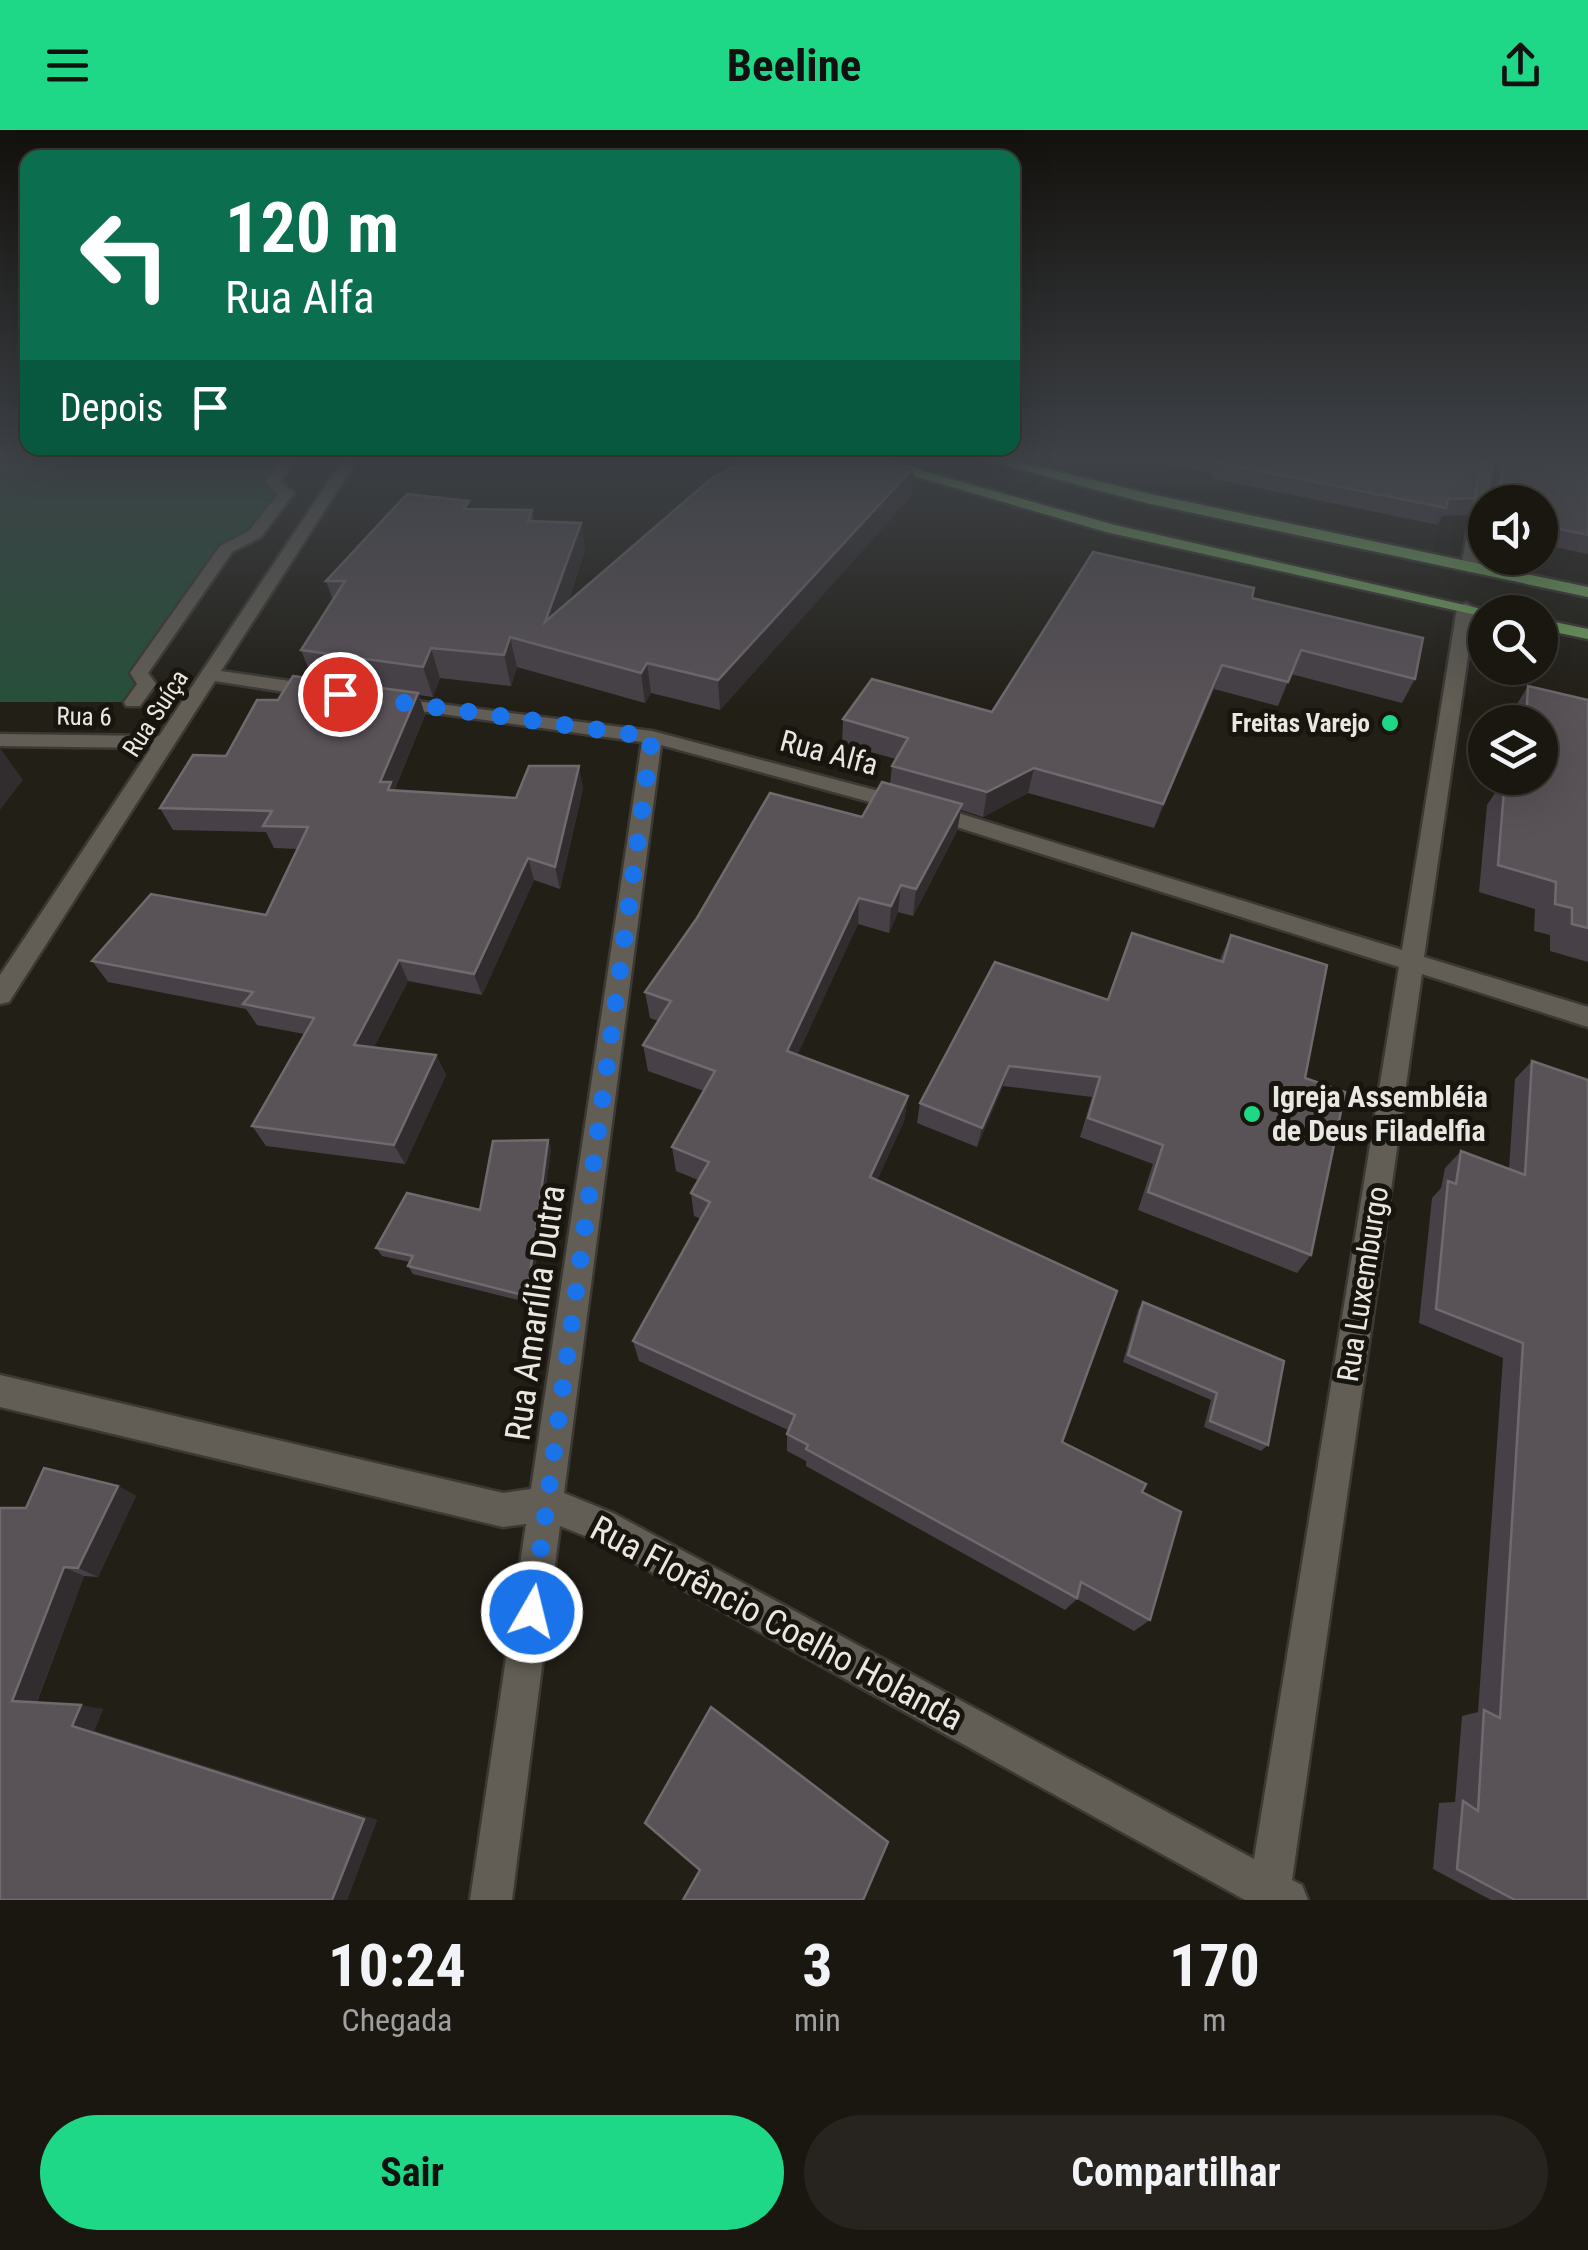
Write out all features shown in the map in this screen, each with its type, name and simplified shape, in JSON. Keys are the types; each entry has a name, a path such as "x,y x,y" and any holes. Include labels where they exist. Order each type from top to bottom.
{"main road":[{"path":"1160,540 1468,608"},
{"path":"1341,540 1468,567"},
{"path":"1507,575 1588,592"},
{"path":"1558,628 1588,634"}],"street":[{"path":"133,702 147,684 139,673 226,549 244,540"},
{"name":"Rua Suíça","path":"0,995 298,540"},
{"name":"Rua Luxemburgo","path":"1275,1897 1412,964 1468,654"},
{"name":"Rua Alfa","path":"208,675 652,737 932,812 1588,1017"},
{"name":"Rua Amarília Dutra","path":"491,1900 652,737"},
{"name":"Rua 6","path":"0,740 166,742"},
{"name":"Rua Florêncio Coelho Holanda","path":"0,1391 503,1510 547,1504 601,1524 1275,1897"}],"green space":[{"path":"0,540 244,540 226,549 139,672 147,684 133,702 0,702"}],"building":[{"path":"365,540 575,540 545,622 640,540 847,540 718,680 647,663 641,673 510,637 504,655 431,648 423,667 301,650 345,581 326,581"},
{"path":"1093,552 1254,588 1252,598 1423,638 1415,679 1301,650 1288,682 1222,665 1163,804 1034,768 987,792 892,766 908,738 843,719 872,679 992,712"},
{"path":"293,676 418,693 380,782 391,782 388,790 516,798 529,766 579,766 555,867 528,858 474,974 399,960 354,1045 436,1055 394,1145 252,1126 314,1018 243,1004 253,992 92,961 151,894 266,915 308,827 263,826 272,811 160,808 193,755 226,756 257,700 278,700"},
{"path":"1528,686 1588,700 1588,928 1572,924 1572,908 1555,904 1556,882 1498,865 1504,795 1558,795 1558,705 1527,705"},
{"path":"882,782 962,804 916,889 901,885 891,906 859,898 787,1051 908,1096 870,1177 1117,1291 1062,1442 1146,1484 1142,1492 1181,1512 1150,1620 1081,1582 1077,1598 806,1449 808,1445 787,1434 795,1415 633,1341 710,1202 691,1193 709,1162 672,1147 715,1071 643,1045 671,1001 645,992 697,918 770,793 862,817"},
{"path":"1132,933 1223,962 1231,935 1327,965 1305,1078 1345,1092 1311,1255 1148,1192 1163,1145 1088,1118 1100,1077 1009,1066 982,1128 920,1103 995,962 1108,1000"},
{"path":"1532,1061 1588,1080 1588,1900 1515,1900 1457,1869 1463,1801 1478,1811 1484,1710 1500,1718 1523,1343 1436,1309 1448,1181 1456,1184 1461,1151 1525,1175"},
{"path":"548,1140 527,1296 408,1266 413,1256 376,1248 407,1193 480,1210 493,1141"},
{"path":"1143,1302 1284,1361 1268,1445 1210,1421 1217,1393 1128,1355"},
{"path":"44,1468 118,1486 78,1568 64,1567 12,1701 81,1705 72,1726 364,1819 332,1900 0,1900 0,1508 26,1508"},
{"path":"711,1707 888,1842 863,1900 683,1900 700,1870 645,1823"}],"place":[{"name":"Freitas Varejo","path":"1390,723"},
{"name":"Igreja Assembléia de Deus Filadelfia","path":"1252,1114"}],"route":[{"path":"340,694 652,737 532,1612"}]}
